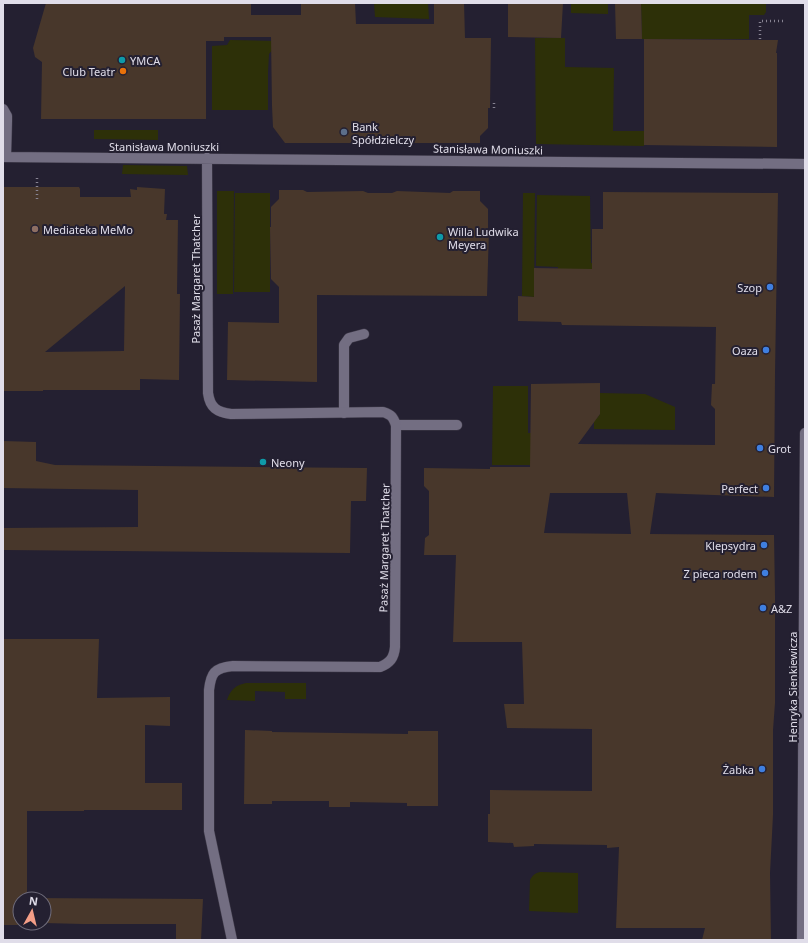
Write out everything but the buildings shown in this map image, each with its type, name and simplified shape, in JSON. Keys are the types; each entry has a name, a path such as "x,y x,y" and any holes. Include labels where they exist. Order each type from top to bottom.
{"street":[{"path":"3,109 8,121 5,157"},
{"name":"Stanisława Moniuszki","path":"5,157 805,164"},
{"name":"Pasaż Margaret Thatcher","path":"207,158 209,401 215,409 223,413 383,412 390,414 394,418 396,425 395,647 391,660 387,664 380,667 223,667 216,670 210,680 209,831 232,940"},
{"path":"344,413 344,345 349,338 364,334"},
{"path":"396,425 457,425"},
{"name":"Henryka Sienkiewicza","path":"802,940 804,880 805,434"}],"path":[{"path":"760,39 760,21 783,21"},
{"path":"494,101 494,108"}],"green space":[{"path":"374,3 428,3 429,19 375,17"},
{"path":"571,3 608,3 608,14 571,13"},
{"path":"641,3 766,3 766,12 764,15 749,15 749,39 642,39"},
{"path":"535,38 565,38 565,67 614,68 613,131 644,131 644,146 536,144"},
{"path":"230,40 275,41 274,48 269,54 268,110 212,110 212,46 227,45"},
{"path":"94,130 158,130 158,140 94,139"},
{"path":"123,165 187,166 188,175 122,174"},
{"path":"217,191 234,191 233,294 217,294"},
{"path":"235,193 270,193 270,292 234,292"},
{"path":"523,193 535,193 534,297 522,296"},
{"path":"537,195 590,196 591,263 599,264 600,295 558,294 558,267 536,266"},
{"path":"493,386 528,386 528,433 532,433 531,465 492,465"},
{"path":"600,393 645,394 675,407 675,430 594,429 594,419 600,414"},
{"path":"246,683 306,683 306,699 285,699 285,692 255,691 255,701 227,700 234,688"},
{"path":"540,872 578,873 578,913 529,911 530,880 534,874"}],"place":[{"name":"YMCA","path":"122,60"},
{"name":"Club Teatr","path":"123,71"},
{"name":"Bank Spółdzielczy","path":"344,132"},
{"name":"Mediateka MeMo","path":"35,229"},
{"name":"Willa Ludwika Meyera","path":"440,237"},
{"name":"Szop","path":"770,287"},
{"name":"Oaza","path":"766,350"},
{"name":"Grot","path":"760,448"},
{"name":"Neony","path":"263,462"},
{"name":"Perfect","path":"766,488"},
{"name":"Klepsydra","path":"764,545"},
{"name":"Z pieca rodem","path":"765,573"},
{"name":"A&Z","path":"763,608"},
{"name":"Żabka","path":"762,769"}]}
